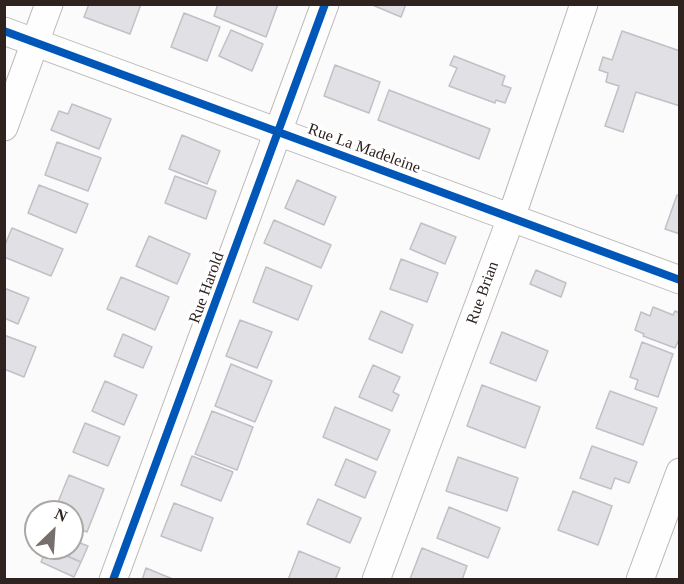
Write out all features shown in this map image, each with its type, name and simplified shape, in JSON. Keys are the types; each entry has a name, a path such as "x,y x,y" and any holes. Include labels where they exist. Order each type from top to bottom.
{"street":[{"path":"4,127 49,4"},
{"name":"Rue Harold","path":"113,579 325,4"},
{"name":"Rue Brian","path":"376,579 511,218 584,4"},
{"name":"Rue La Madeleine","path":"4,31 680,280"},
{"path":"640,579 680,472"}],"building":[{"path":"89,4 141,4 130,34 84,17"},
{"path":"218,4 278,4 266,37 214,16"},
{"path":"370,4 406,4 401,17"},
{"path":"184,13 220,27 207,61 171,47"},
{"path":"231,30 263,44 252,71 219,56"},
{"path":"622,31 680,51 680,106 636,92 623,132 605,126 619,86 606,82 608,73 599,70 603,57 612,60"},
{"path":"454,56 505,76 502,85 511,88 505,103 496,100 495,103 449,86 457,68 450,65"},
{"path":"335,65 380,82 369,113 324,96"},
{"path":"389,90 490,129 479,159 378,120"},
{"path":"72,104 111,119 99,149 51,130 59,111 68,114"},
{"path":"182,135 220,151 207,184 169,169"},
{"path":"57,142 101,158 88,191 45,175"},
{"path":"175,176 216,191 206,219 165,203"},
{"path":"297,180 336,197 324,225 285,208"},
{"path":"39,185 88,204 76,233 28,213"},
{"path":"677,195 680,196 680,234 665,229"},
{"path":"274,220 331,245 321,268 264,243"},
{"path":"421,223 456,237 445,264 410,249"},
{"path":"12,228 63,249 51,276 4,257 4,247"},
{"path":"149,236 190,254 177,284 136,266"},
{"path":"401,259 438,273 427,302 390,289"},
{"path":"266,267 312,286 298,320 253,302"},
{"path":"536,270 566,283 561,297 530,284"},
{"path":"121,277 169,297 155,330 107,309"},
{"path":"4,288 29,298 18,324 4,318"},
{"path":"653,307 673,315 675,311 680,313 680,337 675,348 643,336 644,334 635,330 641,312 650,316"},
{"path":"381,311 413,325 402,353 369,339"},
{"path":"240,320 272,332 257,368 226,356"},
{"path":"502,332 548,351 536,381 490,363"},
{"path":"123,334 152,347 143,368 114,356"},
{"path":"4,335 36,347 24,377 4,369"},
{"path":"642,342 673,354 658,397 635,389 638,380 630,377"},
{"path":"231,364 272,381 255,422 215,406"},
{"path":"373,365 400,377 393,392 399,395 392,411 359,397"},
{"path":"105,381 137,395 124,425 92,411"},
{"path":"482,385 540,407 525,448 467,426"},
{"path":"610,391 657,408 643,445 596,428"},
{"path":"335,407 390,430 377,460 323,437"},
{"path":"212,411 253,427 237,470 195,454"},
{"path":"85,423 120,437 108,466 73,452"},
{"path":"592,446 637,462 629,483 615,478 611,489 580,478"},
{"path":"192,456 233,472 221,501 181,485"},
{"path":"458,457 518,478 507,511 446,491"},
{"path":"346,459 376,472 365,498 335,485"},
{"path":"69,475 104,489 87,532 84,531 84,500 59,500"},
{"path":"573,491 612,506 598,545 558,530"},
{"path":"318,499 361,518 350,543 307,524"},
{"path":"174,503 213,518 201,551 161,536"},
{"path":"449,507 500,528 488,558 437,538"},
{"path":"422,548 467,566 462,580 410,579"},
{"path":"299,551 340,568 335,580 288,580"},
{"path":"42,560 76,560 81,562 74,577 41,562"},
{"path":"146,568 175,580 142,580"}],"cycle path":[{"path":"113,580 325,4"},
{"path":"4,31 680,280"}]}
